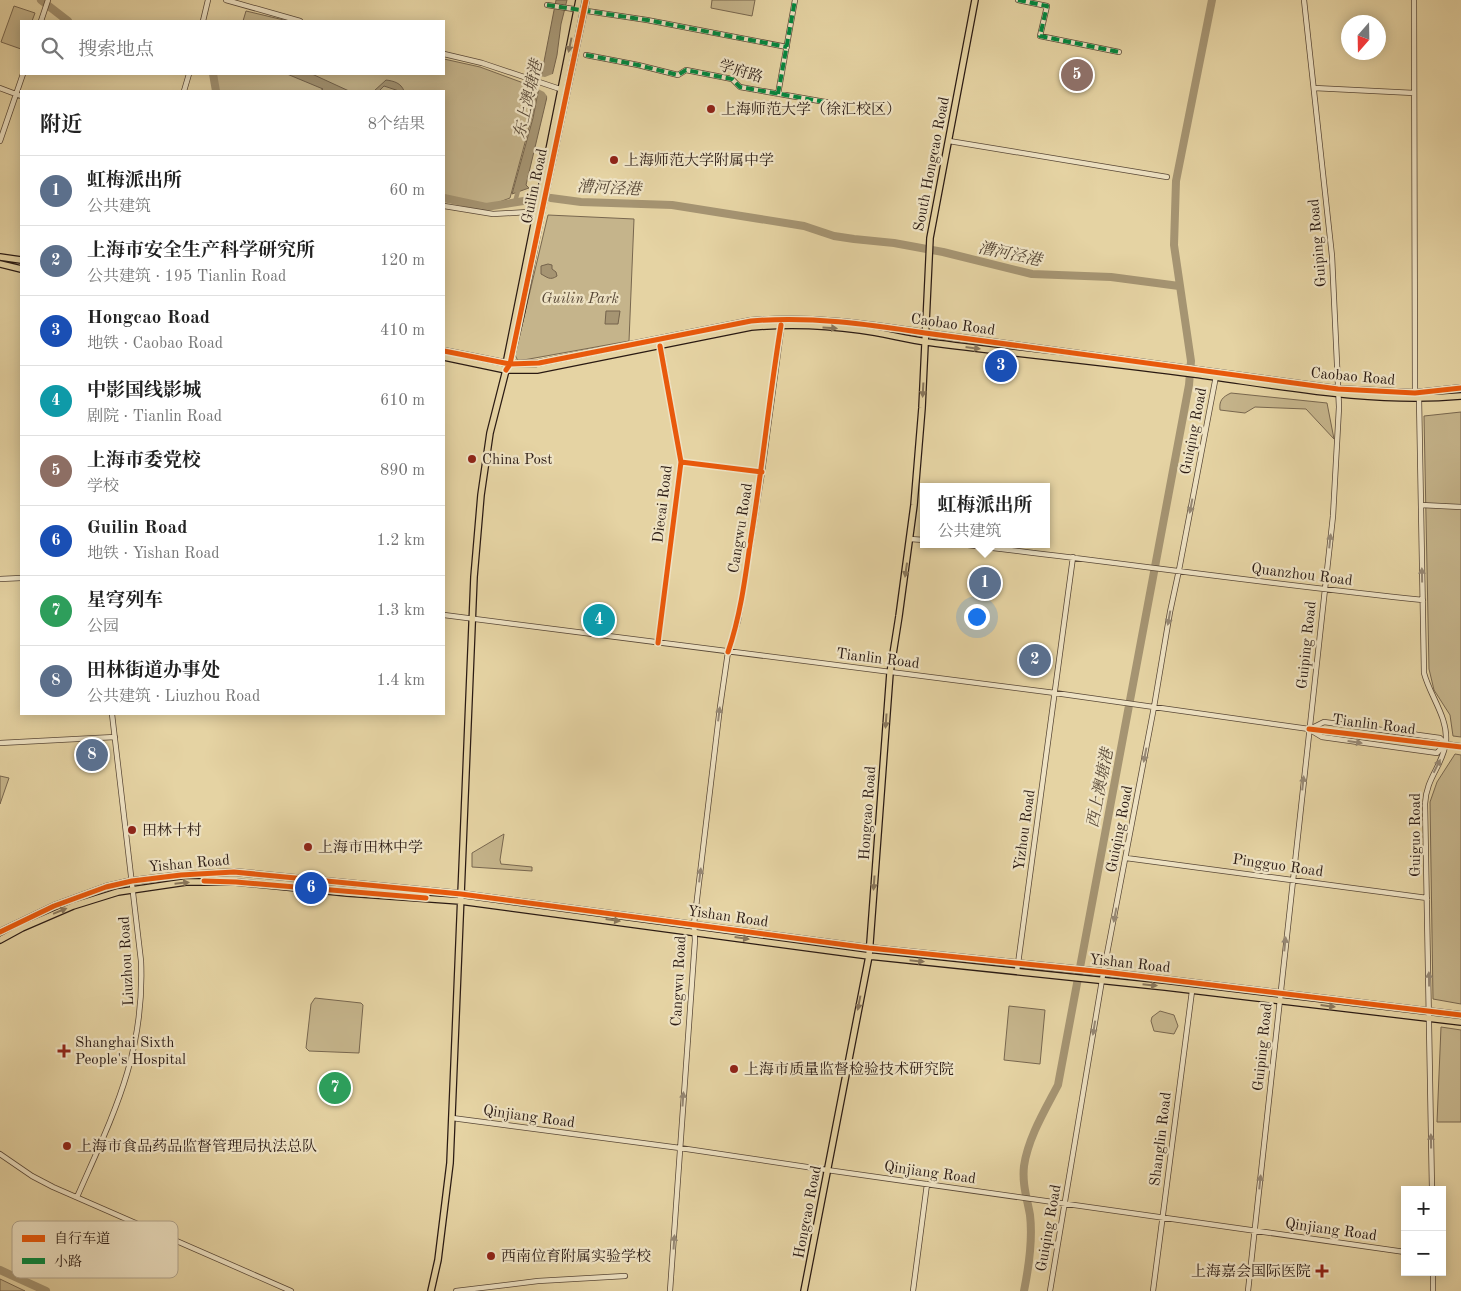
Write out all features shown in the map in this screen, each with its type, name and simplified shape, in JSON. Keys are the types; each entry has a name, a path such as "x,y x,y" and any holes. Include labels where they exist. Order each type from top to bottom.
{"main road":[{"name":"Guilin Road","path":"539,209 567,92 581,10 579,0"},
{"name":"Guilin Road","path":"431,1291 438,1260 450,1163 473,619 481,494 490,432 507,366 539,209 560,90 581,10 586,0"},
{"name":"South Hongcao Road","path":"925,333 930,238 975,0"},
{"path":"0,256 20,260"},
{"path":"0,264 20,269"},
{"name":"Caobao Road","path":"445,357 537,370 660,343 751,327 782,322 834,321 877,325 1339,391 1461,396"},
{"name":"Caobao Road","path":"782,322 859,330 925,342 1182,370"},
{"name":"Hongcao Road","path":"804,1291 869,956 890,673 910,539 920,427 925,333"},
{"name":"Caobao Road","path":"445,351 507,366"},
{"name":"Caobao Road","path":"1417,395 1461,388"},
{"name":"Yishan Road","path":"0,932 54,906 106,886 181,875 234,872 461,894 1018,968 1071,977 1461,1022"},
{"name":"Yishan Road","path":"0,940 22,928 102,896 134,888 186,882 216,881 460,901 869,956 1018,968 1072,969 1104,972 1461,1015"}],"street":[{"path":"41,20 48,0"},
{"path":"203,20 208,0"},
{"path":"226,0 296,20"},
{"path":"778,94 795,0"},
{"path":"1018,0 1047,6 1040,36 1119,52"},
{"name":"Guiping Road","path":"1248,1291 1336,484 1339,391 1332,256 1304,0"},
{"name":"Guiguo Road","path":"1414,0 1417,395 1424,673 1427,686 1445,722 1446,744 1425,792 1432,1186"},
{"path":"549,5 647,20 787,47"},
{"path":"445,54 482,64 567,92"},
{"name":"学府路","path":"586,55 678,75 686,70 732,79 740,87 831,103"},
{"path":"0,141 19,95 23,75"},
{"path":"184,90 189,75"},
{"path":"0,88 19,95"},
{"path":"1314,88 1414,93"},
{"path":"949,141 1167,176"},
{"path":"445,206 493,214 528,212 539,209"},
{"name":"Cangwu Road","path":"670,1291 695,940 694,924 728,652 738,621 762,472 782,322"},
{"name":"Diecai Road","path":"658,643 681,462 660,343"},
{"name":"Guiqing Road","path":"1050,1291 1102,980 1216,374"},
{"path":"681,462 762,472"},
{"path":"1421,505 1461,507"},
{"path":"910,539 920,540"},
{"name":"Quanzhou Road","path":"994,548 1150,566 1325,590 1423,600"},
{"name":"Yizhou Road","path":"1018,968 1073,557"},
{"path":"0,579 20,578"},
{"name":"Tianlin Road","path":"445,615 1055,693 1309,729 1436,744"},
{"name":"Liuzhou Road","path":"77,1197 129,1073 140,1014 142,977 134,888 112,715"},
{"name":"Tianlin Road","path":"1309,729 1324,722 1440,738 1446,744 1461,746"},
{"name":"Tianlin Road","path":"1309,729 1322,737 1437,753 1446,744"},
{"path":"0,743 115,737"},
{"name":"Pingguo Road","path":"1126,858 1427,898"},
{"name":"Shanglin Road","path":"1153,1291 1192,991"},
{"name":"Qinjiang Road","path":"452,1118 680,1148 1401,1251"},
{"path":"0,1154 37,1179 132,1221"},
{"path":"913,1291 927,1184"},
{"path":"178,1241 291,1291"},
{"path":"456,1291 538,1281 625,1276"},
{"path":"1433,1276 1433,1291"}],"green space":[{"path":"712,0 755,0 752,16 711,8"},
{"path":"14,6 35,13 32,20 20,20 20,49 1,42"},
{"path":"246,11 284,20 243,20"},
{"path":"445,59 480,67 537,88 533,113 510,198 486,207 445,198 445,90 216,90 213,75 445,75"},
{"name":"Guilin Park","path":"548,215 634,219 629,341 518,361 515,355"},
{"path":"1231,393 1327,403 1334,439 1306,409 1255,407 1245,413 1220,410 1222,400"},
{"path":"1461,412 1461,737 1453,736 1450,715 1434,690 1429,669 1424,416"},
{"path":"1455,754 1461,755 1461,1004 1433,999 1430,802 1437,782"},
{"path":"0,776 9,778 0,804"},
{"path":"504,834 501,864 532,867 532,871 472,867 472,853"},
{"path":"315,998 361,1003 363,1005 359,1053 309,1051 306,1048 311,1004"},
{"path":"1009,1006 1045,1010 1040,1064 1004,1060"},
{"path":"1160,1011 1174,1015 1178,1026 1174,1034 1154,1031 1151,1021 1152,1017"},
{"path":"1441,1027 1461,1030 1461,1122 1437,1122"},
{"path":"0,1279 25,1291 0,1291"}],"shaded area":[{"path":"556,0 567,0 561,24 557,55 526,185 529,188 512,194 533,118"},
{"path":"289,75 314,75 347,90 322,90 323,89"},
{"path":"386,80 397,83 403,90 384,86 380,90 375,90"},
{"path":"552,265 552,269 556,272 557,276 550,278 541,274 541,266"},
{"path":"606,311 620,311 618,324 605,324"}],"pier":[{"path":"555,73 548,101 544,92 536,88 539,76 545,77"}],"waterway":[{"name":"漕河泾港","path":"41,0 67,20"},
{"name":"西上澳塘港","path":"1024,1291 1031,1243 1030,1215 1024,1185 1024,1166 1033,1135 1058,1085 1189,385 1191,361 1174,245 1176,181 1212,0"},
{"name":"漕河泾港","path":"213,75 216,90"},
{"name":"东上澳塘港","path":"515,202 519,187"},
{"name":"漕河泾港","path":"445,198 486,207 530,200"},
{"name":"漕河泾港","path":"551,198 581,202 672,205 804,226 834,236 894,243 943,252 1032,274 1111,277 1179,286"},
{"path":"0,1270 12,1275"},
{"path":"18,1278 46,1291"}],"marked path":[{"path":"778,94 795,0"},
{"path":"1018,0 1047,6 1040,36 1119,52"},
{"path":"547,5 647,20 787,47"},
{"path":"586,55 678,75 686,70 732,79 740,87 831,103"}],"cycle path":[{"path":"506,370 510,364 586,0"},
{"path":"445,351 510,364 539,363 751,321 817,320 882,327 1338,389 1415,393 1461,388"},
{"path":"728,652 736,625 744,585 781,325"},
{"path":"658,643 681,462 660,346"},
{"path":"681,462 762,472"},
{"path":"1309,729 1461,747"},
{"path":"0,932 54,906 106,887 132,881 181,875 234,872 461,894 869,948 1104,972 1461,1015"},
{"path":"204,881 426,898"}],"place":[{"name":"上海市委党校","path":"1077,75"},
{"name":"上海师范大学（徐汇校区）","path":"711,109"},
{"name":"上海师范大学附属中学","path":"614,160"},
{"name":"Hongcao Road","path":"1001,366"},
{"name":"China Post","path":"472,459"},
{"name":"虹梅派出所","path":"985,583"},
{"name":"中影国线影城","path":"599,620"},
{"name":"上海市安全生产科学研究所","path":"1035,660"},
{"name":"田林街道办事处","path":"92,755"},
{"name":"田林十村","path":"132,830"},
{"name":"上海市田林中学","path":"308,847"},
{"name":"Guilin Road","path":"311,888"},
{"name":"Shanghai Sixth People's Hospital","path":"64,1051"},
{"name":"上海市质量监督检验技术研究院","path":"734,1069"},
{"name":"星穹列车","path":"335,1088"},
{"name":"上海市食品药品监督管理局执法总队","path":"67,1146"},
{"name":"西南位育附属实验学校","path":"491,1256"},
{"name":"上海嘉会国际医院","path":"1322,1271"}]}
